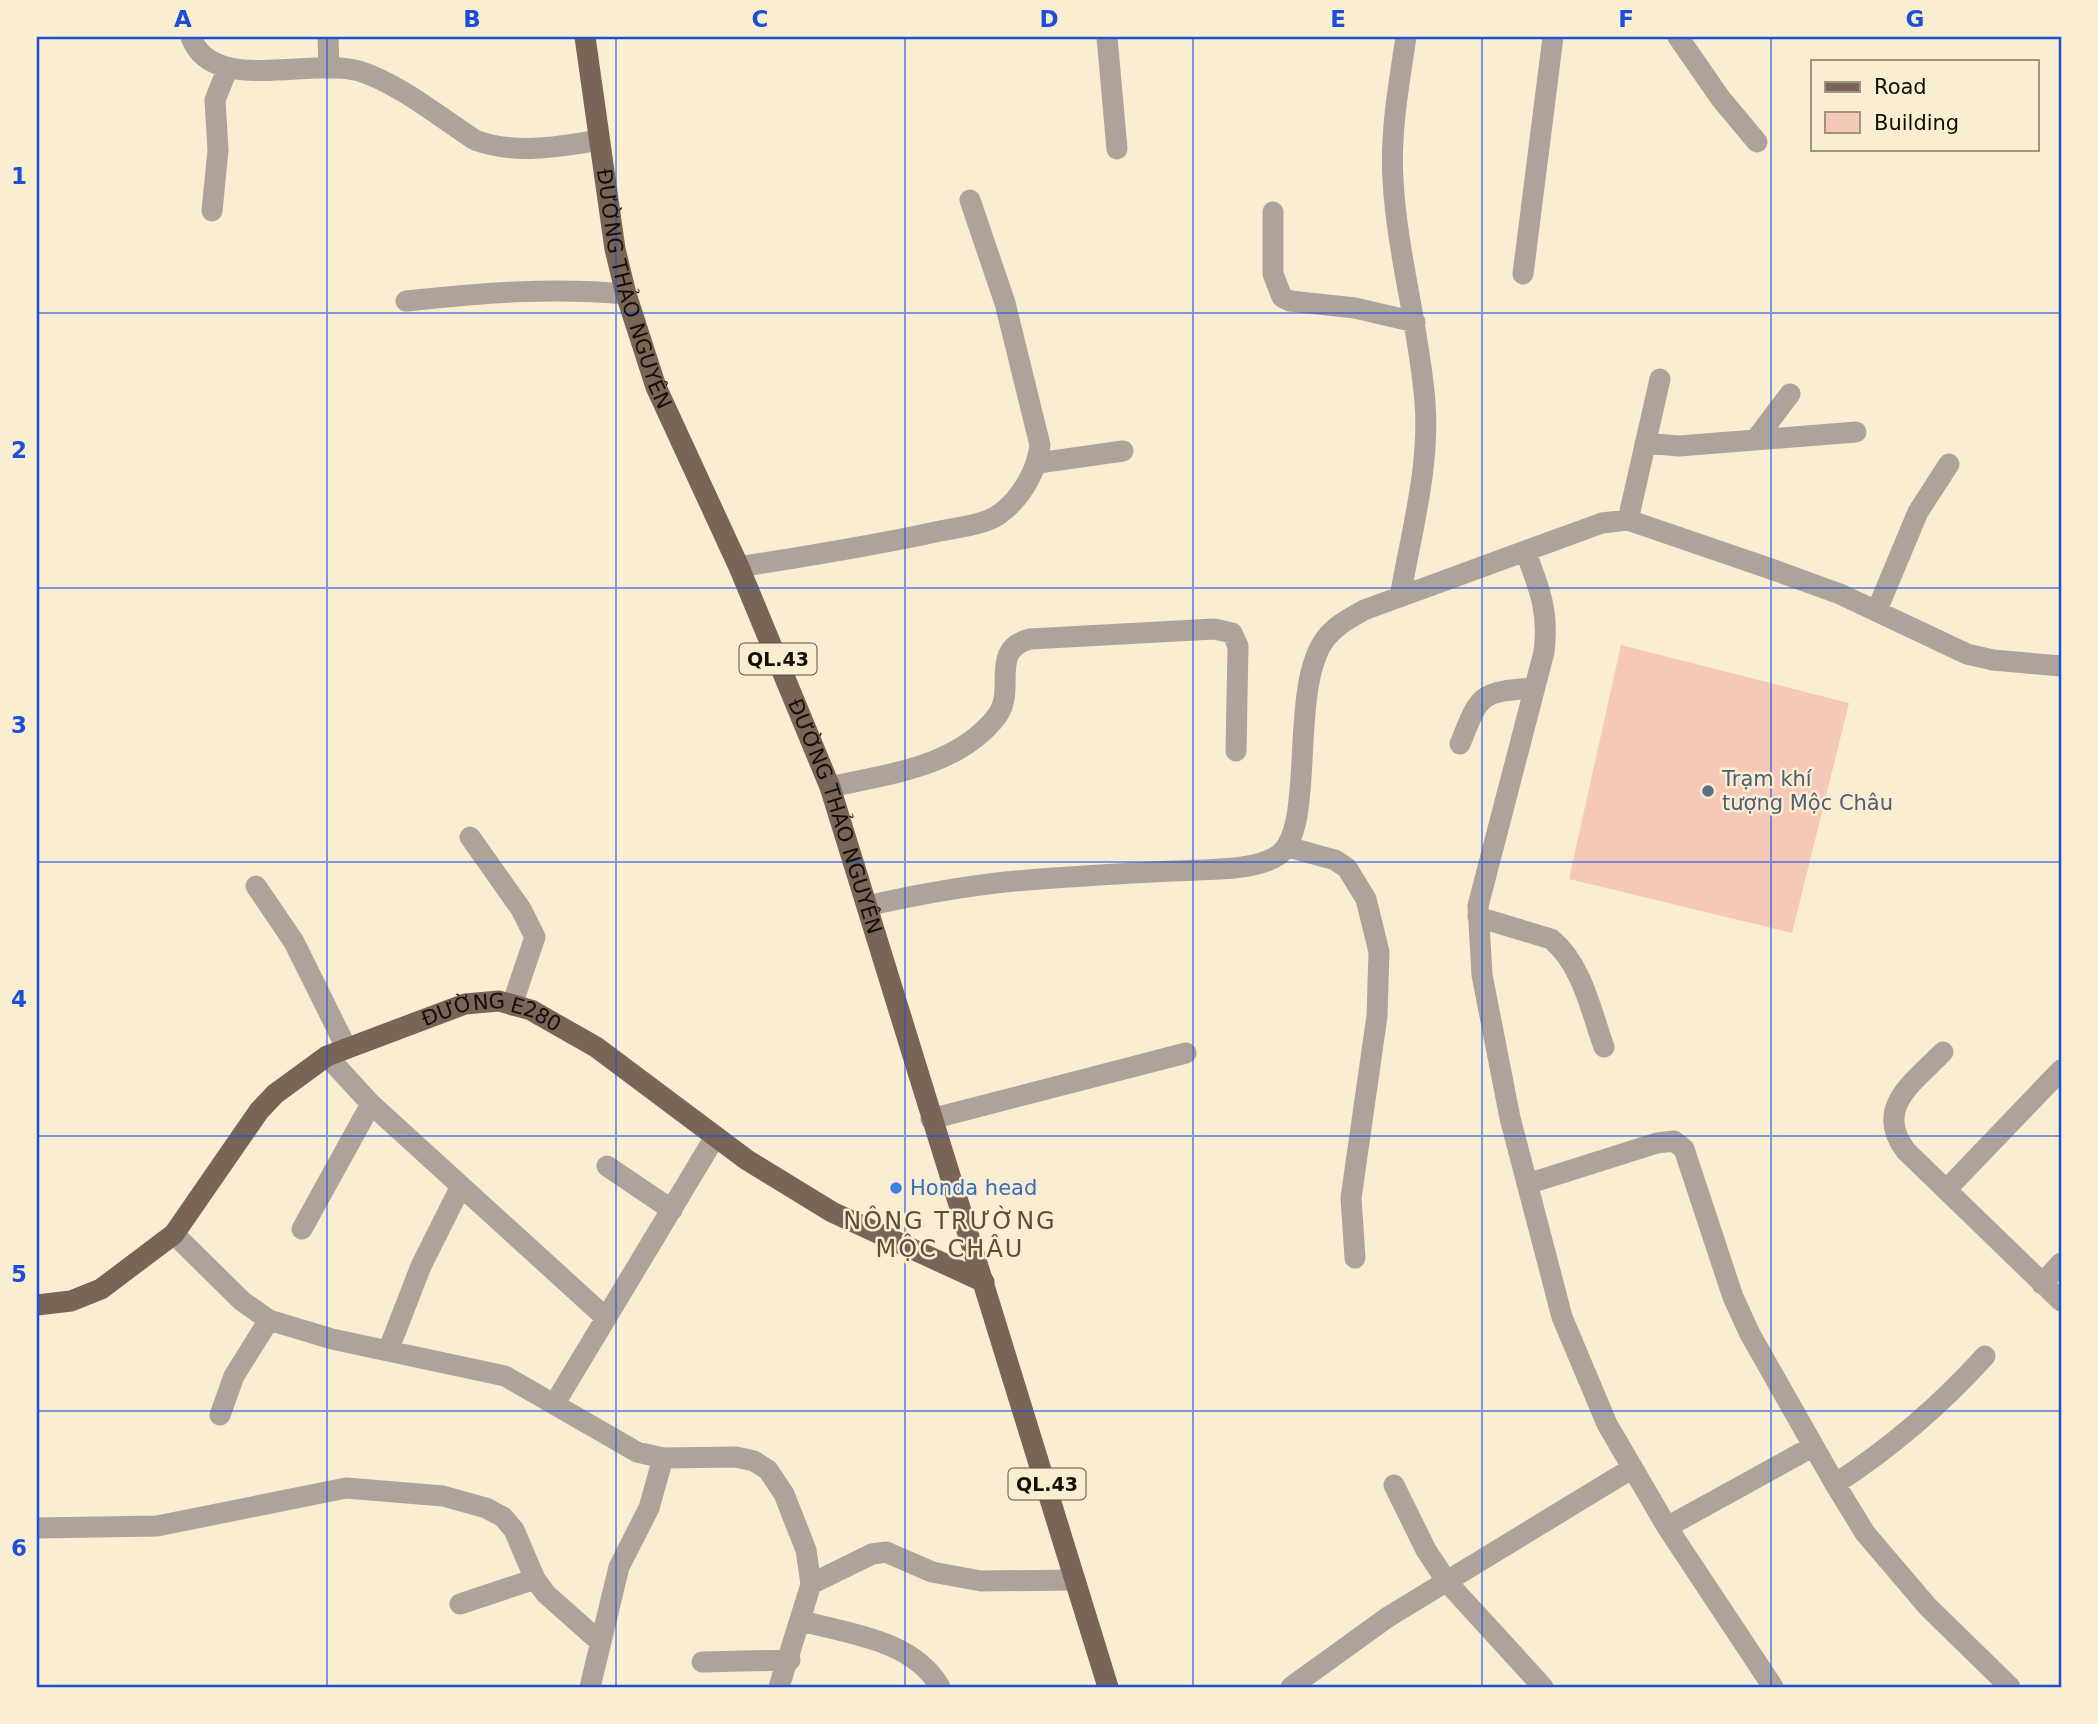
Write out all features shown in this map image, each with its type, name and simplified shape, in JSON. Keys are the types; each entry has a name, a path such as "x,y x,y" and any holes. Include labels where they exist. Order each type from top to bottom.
{"main road":[{"name":"ĐƯỜNG THẢO NGUYÊN","path":"585,37 615,249 626,294 656,387 739,567 830,787 931,1119 984,1282"},
{"name":"ĐƯỜNG E280","path":"37,1305 71,1301 101,1289 174,1234 259,1111 275,1094 337,1052 465,1004 499,1001 531,1010 596,1047 715,1137 832,1212 984,1282"},
{"name":"QL.43","path":"984,1282 1108,1687"}],"street":[{"path":"191,37 194,48 208,61 227,69 357,70 380,79 475,140 491,146 540,148 599,140"},
{"path":"328,37 330,68"},
{"path":"1107,37 1117,149"},
{"path":"1400,597 1425,439 1425,402 1393,181 1392,132 1406,37"},
{"path":"1523,274 1553,37"},
{"path":"1678,37 1721,99 1757,142"},
{"path":"212,211 218,150 215,100 227,69"},
{"path":"739,567 875,546 977,523 1000,514 1020,493 1038,463 1040,445 1005,303 970,200"},
{"path":"1273,212 1273,274 1282,297 1290,301 1354,308 1415,322"},
{"path":"406,300 531,290 626,294"},
{"path":"1628,520 1660,379"},
{"path":"1756,439 1790,394"},
{"path":"1645,443 1679,446 1856,432"},
{"path":"1038,463 1123,451"},
{"path":"1877,610 1918,512 1949,464"},
{"path":"867,906 921,894 1037,879 1219,869 1276,857 1288,847 1295,822 1307,684 1314,657 1325,639 1339,625 1364,610 1602,523 1628,520 1785,574 1877,610 1967,654 1993,660 2061,666"},
{"path":"1526,553 1544,601 1547,623 1544,652 1487,867 1478,918 1482,975 1493,1038 1562,1317 1584,1376 1631,1469 1773,1687"},
{"path":"830,787 922,765 948,755 965,744 999,714 1009,650 1015,643 1030,639 1214,629 1232,633 1238,657 1236,751"},
{"path":"1460,744 1473,711 1487,694 1534,688"},
{"path":"470,837 522,909 535,937 512,1005"},
{"path":"1288,847 1335,860 1347,868 1366,899 1379,951 1377,1016 1351,1198 1355,1258"},
{"path":"256,886 294,942 337,1052 371,1104 607,1318"},
{"path":"1478,918 1551,939 1560,946 1576,971 1604,1047"},
{"path":"1943,1052 1904,1091 1896,1103 1892,1120 1894,1130 1906,1151 2061,1301"},
{"path":"931,1119 1186,1053"},
{"path":"1946,1190 2061,1070"},
{"path":"302,1229 371,1104"},
{"path":"555,1403 715,1137"},
{"path":"1527,1184 1657,1143 1674,1141 1684,1149 1733,1297 1835,1485 1865,1533 1928,1607 2010,1687"},
{"path":"607,1166 673,1210"},
{"path":"388,1351 421,1266 461,1186"},
{"path":"174,1234 242,1301 269,1320 388,1351 505,1376 637,1452 663,1458 736,1457 754,1461 768,1470 784,1494 806,1550 811,1584 790,1660 779,1687"},
{"path":"2042,1284 2061,1263"},
{"path":"220,1415 234,1376 269,1320"},
{"path":"1835,1485 1892,1446 1926,1418 1985,1356"},
{"path":"1667,1527 1812,1447"},
{"path":"590,1687 619,1567 649,1508 663,1458"},
{"path":"1291,1687 1388,1617 1631,1469"},
{"path":"1394,1485 1426,1550 1447,1582 1543,1687"},
{"path":"37,1528 157,1526 324,1492 376,1488 443,1496 486,1508 503,1517 520,1541 535,1579 546,1594 600,1642"},
{"path":"811,1584 872,1554 886,1552 932,1572 981,1581 1075,1580"},
{"path":"460,1604 535,1579"},
{"path":"802,1621 897,1649 916,1659 940,1687"},
{"path":"702,1662 790,1660"}],"building":[{"name":"Trạm khí tượng Mộc Châu","path":"1621,645 1849,703 1792,933 1569,879"}],"place":[{"name":"Trạm khí tượng Mộc Châu","path":"1708,791"},
{"name":"Honda head","path":"896,1188"}],"district":[{"name":"NÔNG TRƯỜNG MỘC CHÂU","path":"950,1235"}]}
